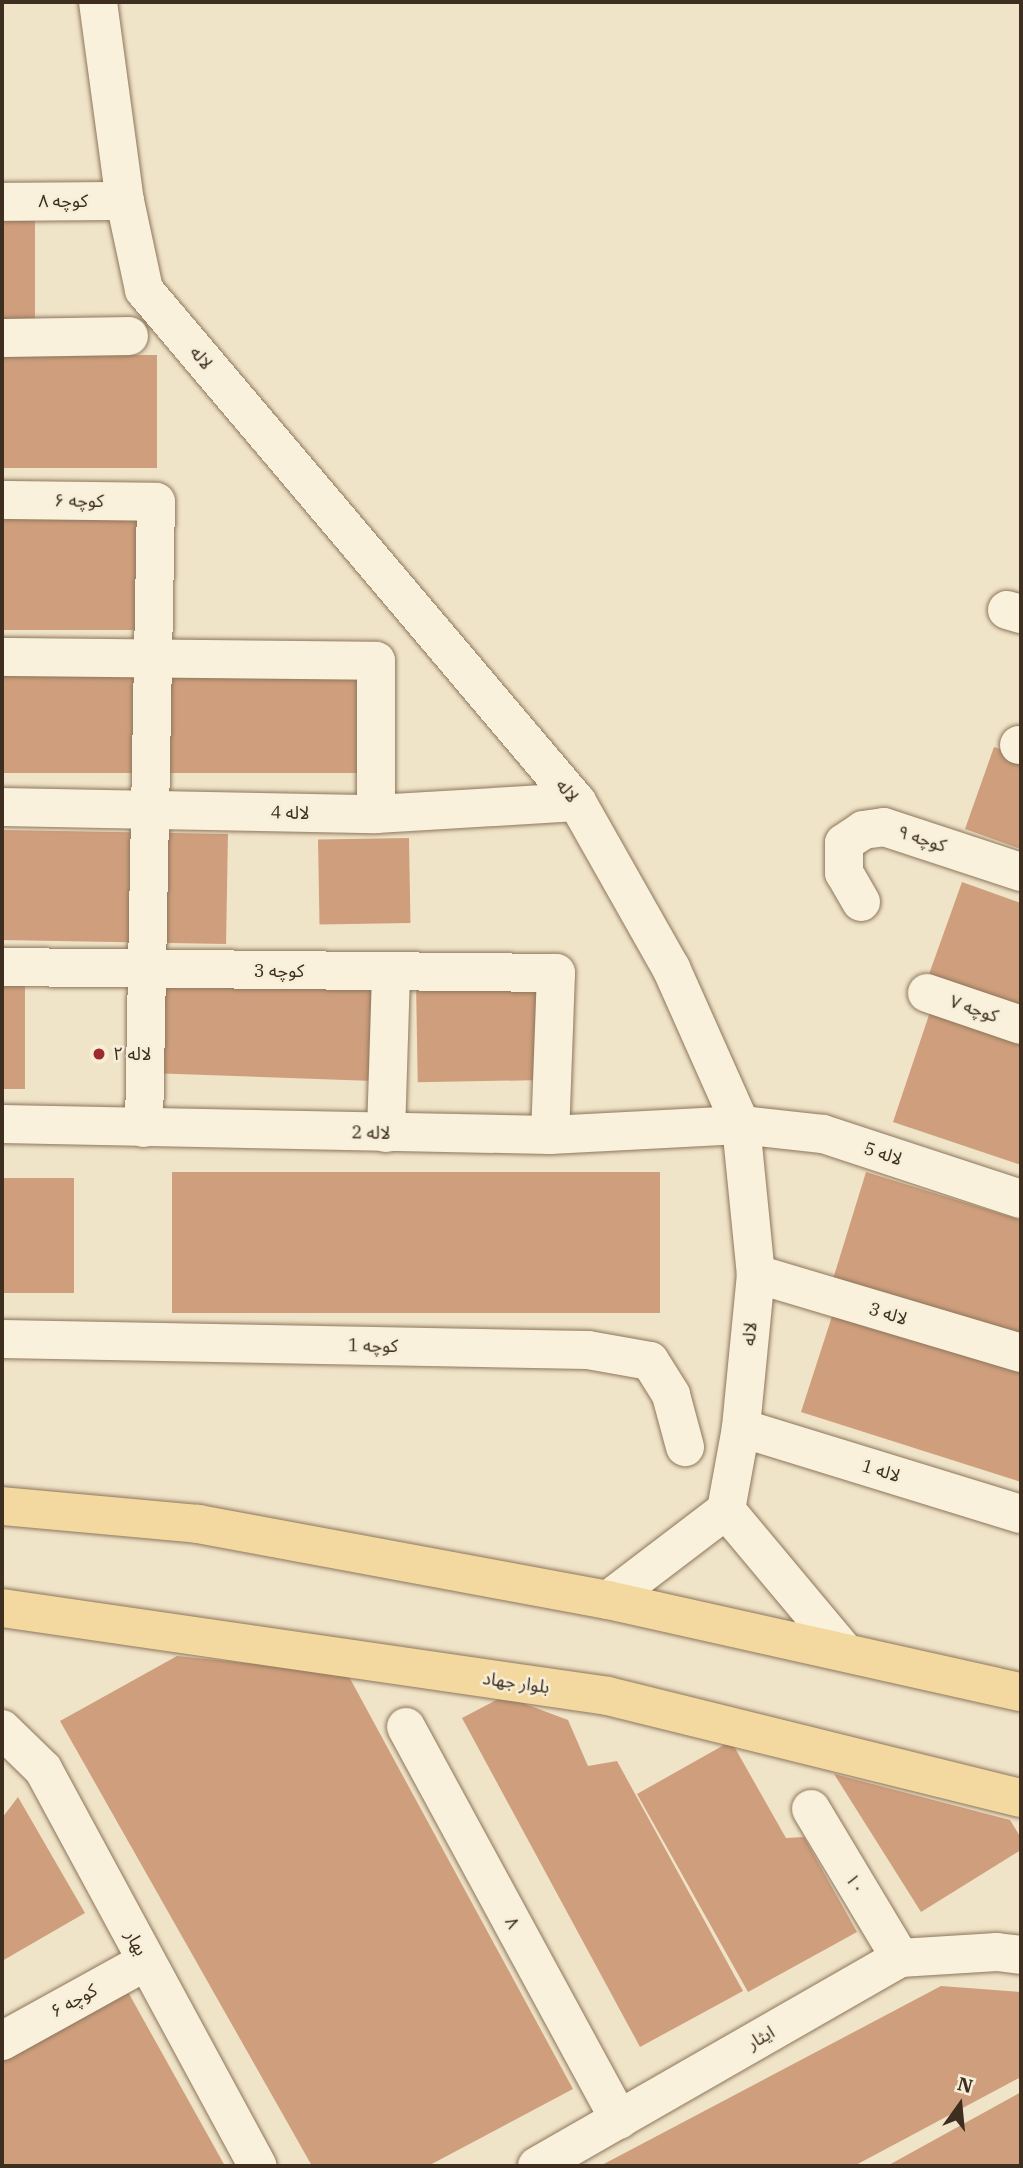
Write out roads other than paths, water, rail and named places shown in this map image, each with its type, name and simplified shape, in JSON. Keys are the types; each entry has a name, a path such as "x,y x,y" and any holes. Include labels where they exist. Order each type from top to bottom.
{"main road":[{"path":"2,1506 198,1524 608,1600 843,1650 1021,1692"},
{"name":"بلوار جهاد","path":"2,1608 608,1696 1021,1798"}],"street":[{"name":"لاله","path":"99,2 125,201 144,290 578,802 671,968 741,1125 756,1274 741,1429 726,1510"},
{"name":"کوچه ۸","path":"2,202 125,201"},
{"path":"2,338 129,336"},
{"name":"کوچه ۶","path":"2,499 156,502 152,657"},
{"path":"2,657 376,661 376,814"},
{"path":"145,1128 152,657"},
{"name":"لاله 4","path":"2,807 376,814 578,802"},
{"name":"کوچه ۹","path":"861,902 844,873 844,843 863,830 884,827 1021,872"},
{"name":"کوچه 3","path":"2,967 556,973 550,1135"},
{"path":"386,1133 391,972"},
{"name":"کوچه ۷","path":"927,993 1021,1025"},
{"name":"لاله 2","path":"2,1124 550,1135 741,1125"},
{"name":"لاله 5","path":"741,1125 823,1134 1021,1199"},
{"name":"لاله 3","path":"756,1274 1021,1353"},
{"name":"کوچه 1","path":"2,1339 588,1350 650,1361 671,1395 685,1447"},
{"name":"لاله 1","path":"741,1429 1021,1514"},
{"path":"608,1600 726,1510 843,1650"},
{"name":"۸","path":"406,1727 619,2120"},
{"name":"بهار","path":"2,1729 43,1769 145,1962 258,2166"},
{"name":"۱۰","path":"811,1809 900,1958"},
{"name":"ایثار","path":"537,2166 900,1958 1009,1954"},
{"name":"کوچه ۶","path":"2,2041 145,1962"}],"place":[{"name":"لاله ۲","path":"99,1054"}]}
